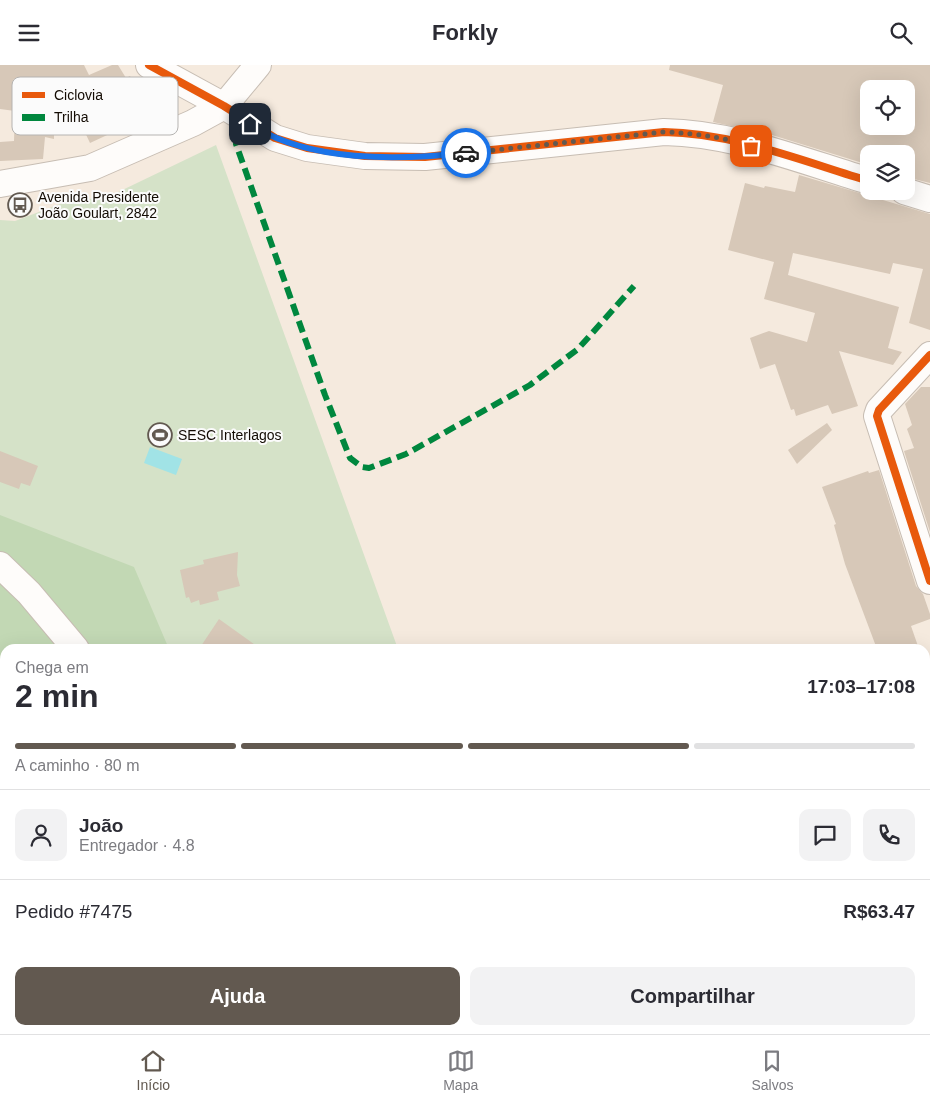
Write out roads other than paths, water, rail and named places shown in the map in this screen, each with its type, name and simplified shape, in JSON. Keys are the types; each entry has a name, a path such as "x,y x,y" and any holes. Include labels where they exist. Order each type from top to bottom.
{"street":[{"path":"149,65 171,77"},
{"path":"178,130 224,106 258,65"},
{"path":"178,81 224,106 274,138 307,148 365,156 425,157 664,132 693,133 734,141 860,178"},
{"path":"0,184 90,168 166,135"},
{"path":"915,194 930,199"},
{"path":"930,355 879,410 877,416 930,581"},
{"path":"0,565 29,593 72,644"}],"water":[{"path":"150,447 182,459 176,475 144,463"}],"place":[{"name":"Avenida Presidente João Goulart, 2842","path":"20,205"},
{"name":"SESC Interlagos","path":"160,435"}]}
